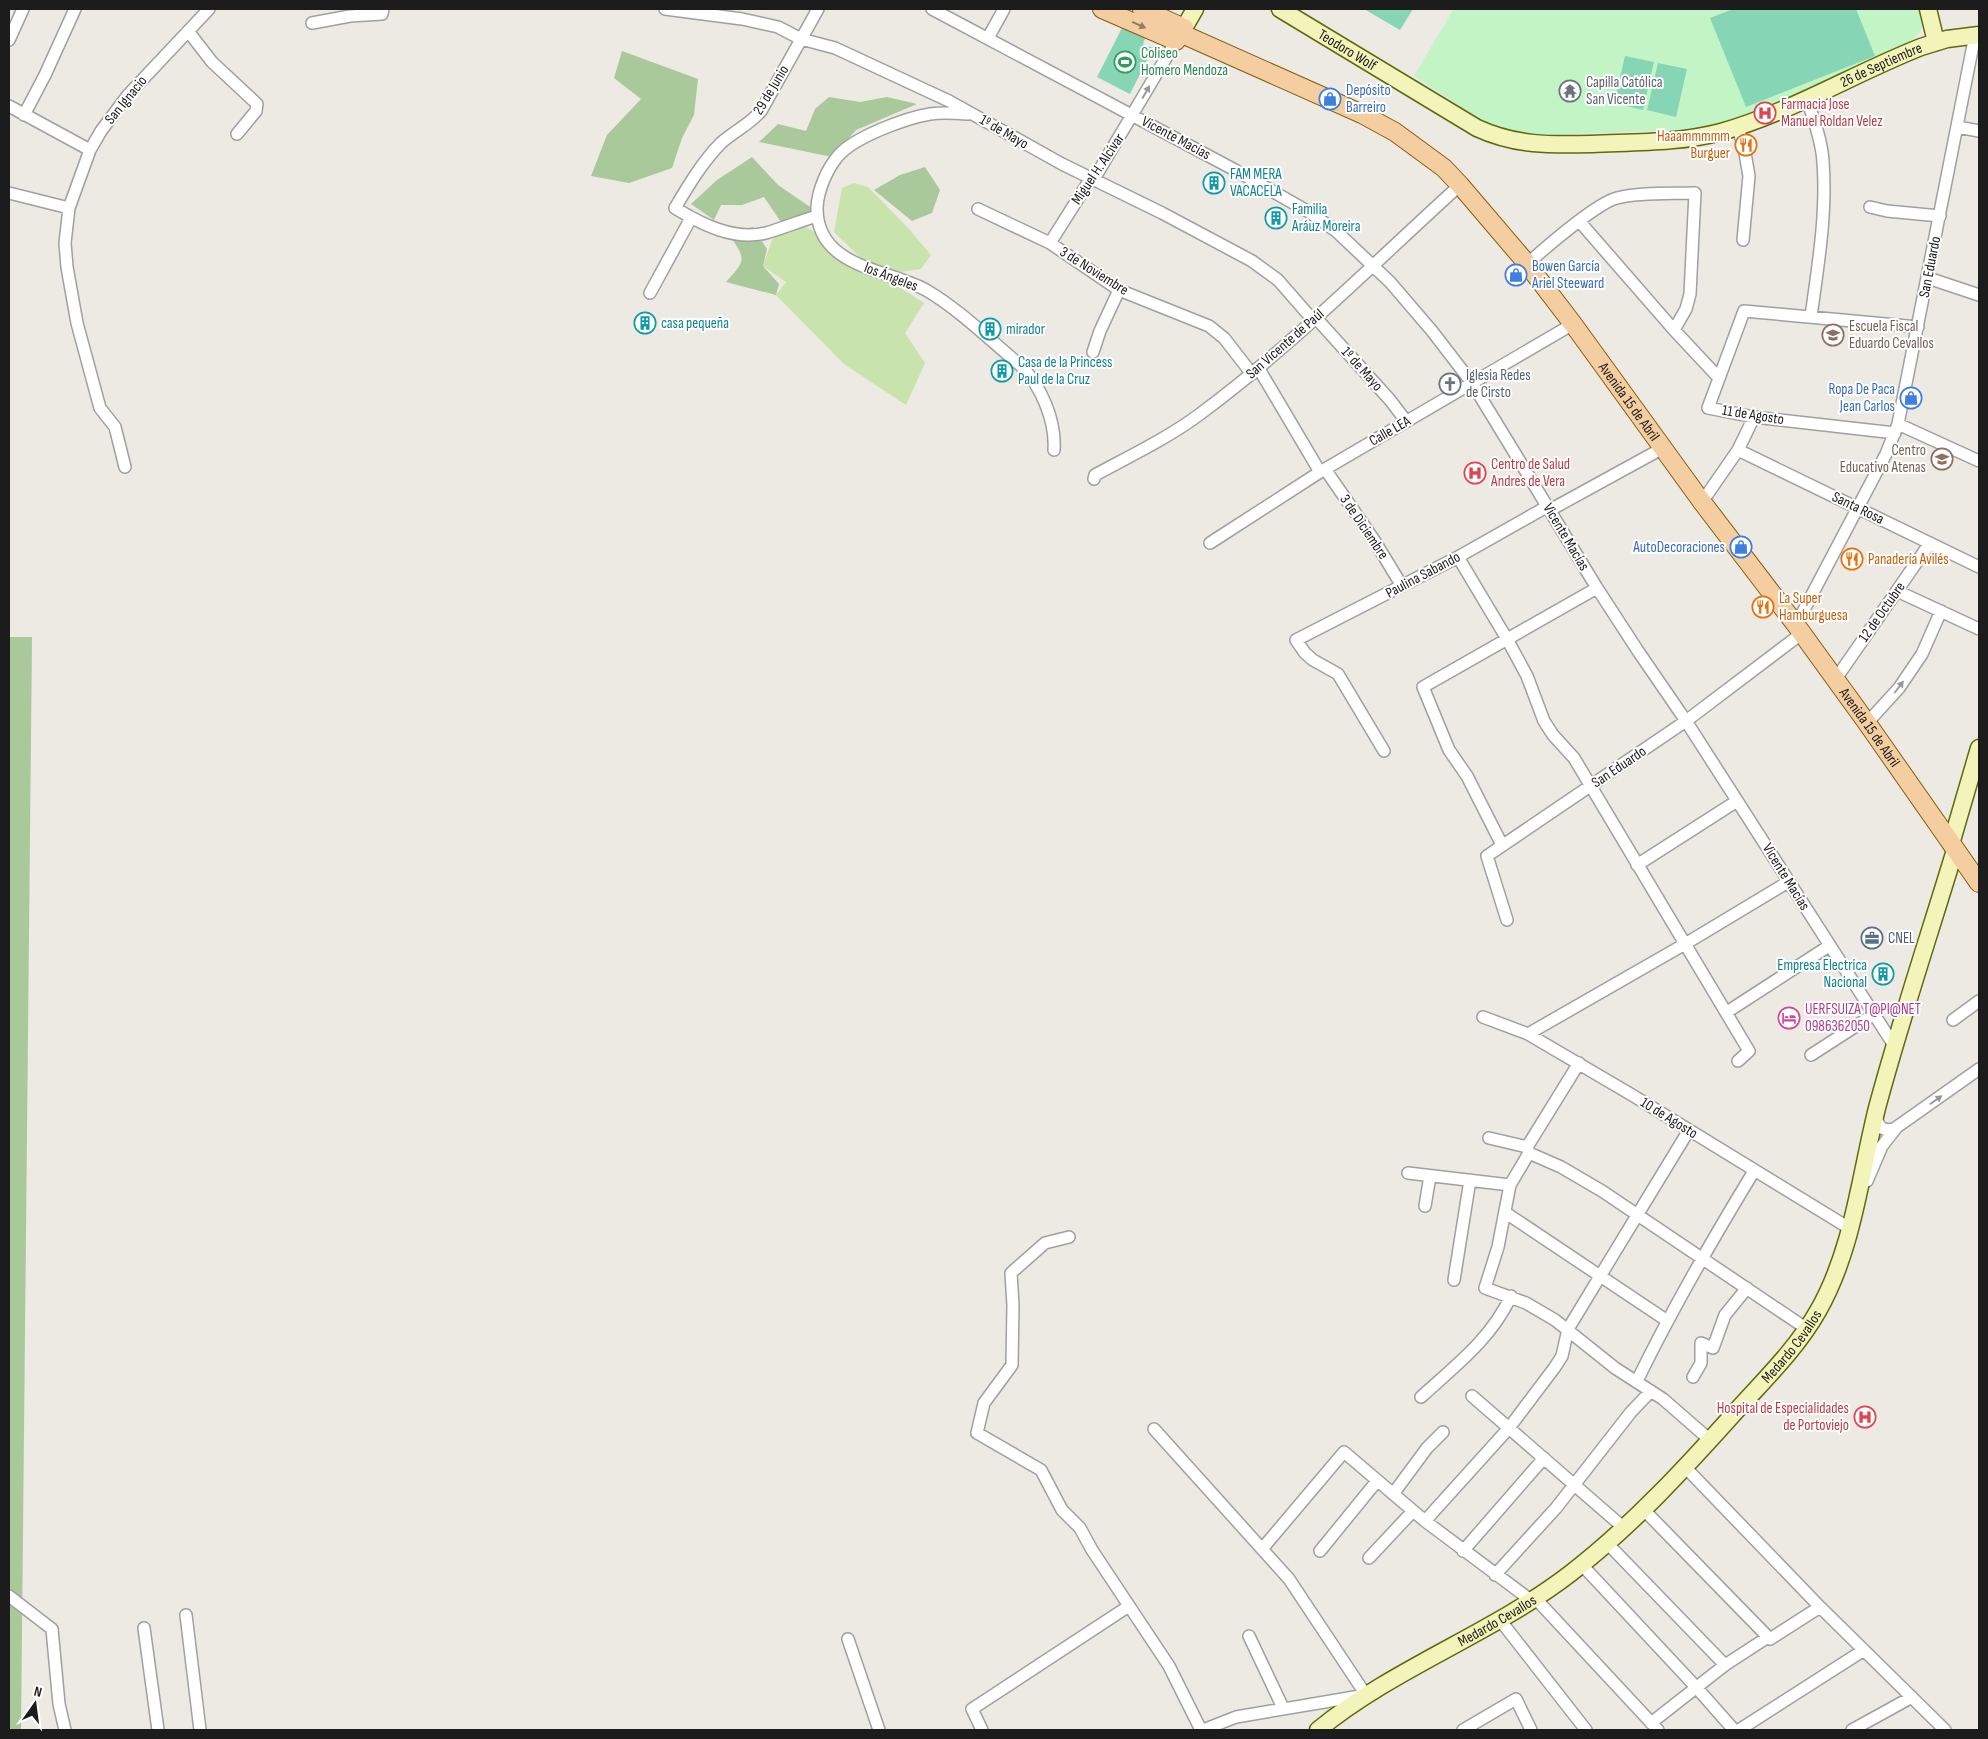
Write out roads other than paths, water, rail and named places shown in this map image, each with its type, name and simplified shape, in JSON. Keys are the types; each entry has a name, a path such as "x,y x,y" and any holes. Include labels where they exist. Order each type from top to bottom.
{"main road":[{"name":"Avenida 15 de Abril","path":"1102,9 1180,34 1362,114 1395,132 1444,168 1527,264 1573,324 1702,502 1867,723 1979,883"},
{"name":"Avenida 15 de Abril","path":"1142,9 1180,34"}],"street":[{"path":"9,40 23,9"},
{"path":"24,115 45,75 75,9"},
{"name":"San Ignacio","path":"125,467 115,427 100,408 77,323 67,267 65,243 70,208 90,150 101,131 128,95 209,9"},
{"path":"312,23 350,16 382,14 383,9"},
{"name":"1º de Mayo","path":"665,9 763,23 778,27 801,39 835,48 873,67 949,100 1054,160 1252,261 1278,280 1390,400 1406,421"},
{"name":"29 de Junio","path":"691,218 675,208 686,189 720,145 754,119 761,111 818,9"},
{"name":"Vicente Macías","path":"932,9 1235,170 1309,212 1336,231 1373,264 1432,331 1472,383 1597,588 1686,721 1895,1047"},
{"path":"988,38 1004,9"},
{"path":"1180,34 1195,9"},
{"name":"Teodoro Wolf","path":"1280,9 1477,128 1493,135"},
{"path":"1928,9 1936,42"},
{"path":"188,31 212,62 257,104 256,111 237,134"},
{"name":"Miguel H. Alcívar","path":"1050,243 1133,116 1180,34"},
{"name":"26 de Septiembre","path":"1493,135 1510,141 1533,144 1600,143 1696,137 1738,127 1903,54 1936,42 1977,35"},
{"name":"San Eduardo","path":"1507,920 1487,856 1686,721 1798,630 1897,428 1977,35"},
{"path":"1807,98 1819,140 1824,175 1820,252 1811,316"},
{"path":"9,106 90,150"},
{"path":"650,293 691,218 724,231 746,234 764,233 817,216 818,203 825,178 838,156 847,147 870,135 913,118 946,112 972,114"},
{"path":"1738,127 1749,176 1743,240"},
{"path":"1958,127 1979,131"},
{"name":"San Vicente de Paúl","path":"1094,479 1095,475 1199,415 1255,371 1314,320 1460,185"},
{"path":"9,193 70,208"},
{"path":"1527,264 1603,204 1619,198 1695,193 1690,294 1686,309 1674,330"},
{"path":"1870,206 1887,210 1940,216"},
{"name":"3 de Noviembre","path":"978,209 1050,243 1119,290 1210,326 1255,371"},
{"name":"los Ángeles","path":"817,216 823,235 832,246 867,269 915,285 941,300 1030,374 1046,407 1055,439 1054,450"},
{"path":"1580,222 1674,330 1719,378 1744,311 1918,327"},
{"path":"1928,278 1979,295"},
{"path":"1093,352 1100,330 1119,290"},
{"name":"Calle LEA","path":"1210,543 1322,470 1573,324"},
{"name":"3 de Diciembre","path":"1255,371 1322,470 1374,540 1402,586"},
{"name":"11 de Agosto","path":"1719,378 1708,408 1754,417 1897,428 1979,461"},
{"path":"1702,502 1738,450 1754,417"},
{"name":"Paulina Sabando","path":"1384,751 1338,674 1304,653 1296,640 1458,557 1663,448"},
{"name":"Santa Rosa","path":"1738,450 1979,567"},
{"name":"12 de Octubre","path":"1835,680 1930,543"},
{"path":"1458,557 1527,676 1544,721 1553,735 1574,758 1749,1051 1738,1061"},
{"path":"1502,845 1467,776 1449,750 1423,687 1597,588"},
{"path":"1896,591 1979,629"},
{"path":"1867,723 1899,688 1922,654 1940,611"},
{"name":"Medardo Cevallos","path":"1326,1727 1366,1695 1534,1600 1582,1565 1644,1510 1686,1467 1784,1358 1807,1329 1818,1312 1832,1282 1849,1226 1875,1117 1953,847 1979,748"},
{"path":"1637,865 1737,800"},
{"path":"1528,1034 1685,944 1788,882"},
{"path":"1727,1012 1829,946"},
{"path":"1952,1020 1979,1001"},
{"path":"1811,1055 1873,1014"},
{"name":"10 de Agosto","path":"1484,1017 1528,1034 1579,1063 1754,1171 1849,1226"},
{"path":"1579,1063 1528,1150 1510,1185 1498,1247 1485,1288 1511,1296 1540,1311 1568,1329 1596,1353 1651,1391 1710,1440"},
{"path":"1849,1226 1878,1154 1896,1128 1979,1069"},
{"path":"1875,1117 1878,1126 1884,1130 1896,1128"},
{"path":"1425,1521 1509,1428 1562,1356 1568,1329 1689,1130"},
{"path":"1489,1138 1528,1150 1574,1174 1638,1214 1807,1329"},
{"path":"1637,1381 1666,1320 1754,1171"},
{"path":"1408,1174 1510,1185"},
{"path":"1425,1206 1430,1176"},
{"path":"1454,1280 1470,1180"},
{"path":"1506,1213 1666,1320"},
{"path":"1069,1237 1046,1243 1010,1273 1013,1305 1012,1365 984,1403 977,1433 1042,1470 1062,1510 1080,1528 1092,1550 1168,1666 1202,1730 1236,1717 1366,1695 1289,1579 1154,1429"},
{"path":"1693,1377 1701,1363 1702,1342 1713,1348 1725,1315 1747,1288"},
{"path":"1421,1397 1471,1352 1493,1328 1511,1296"},
{"path":"1495,1575 1556,1508 1632,1412 1651,1391"},
{"path":"1472,1396 1624,1528"},
{"path":"1393,1494 1427,1448 1443,1432"},
{"path":"1262,1549 1344,1452 1463,1551 1495,1575 1534,1600 1654,1728 1696,1687 1725,1665 1820,1607"},
{"path":"1463,1551 1544,1458"},
{"path":"1686,1467 1820,1607 1945,1730"},
{"path":"1320,1551 1377,1481"},
{"path":"1644,1510 1768,1637"},
{"path":"1369,1558 1413,1511"},
{"path":"1607,1544 1725,1665"},
{"path":"1582,1565 1734,1730"},
{"path":"9,1596 52,1629 59,1704 65,1730"},
{"path":"982,1730 972,1709 1130,1606"},
{"path":"186,1615 200,1730"},
{"path":"1500,1620 1586,1730"},
{"path":"144,1628 158,1730"},
{"path":"1250,1636 1283,1708"},
{"path":"848,1639 879,1730"},
{"path":"1739,1730 1864,1650"},
{"path":"1852,1730 1912,1697"},
{"path":"1463,1730 1516,1699 1531,1730"}],"place":[{"name":"Coliseo Homero Mendoza","path":"1125,62"},
{"name":"Capilla Católica San Vicente","path":"1570,91"},
{"name":"Depósito Barreiro","path":"1330,99"},
{"name":"Farmacia Jose Manuel Roldan Velez","path":"1765,113"},
{"name":"Haaammmmm Burguer","path":"1746,145"},
{"name":"FAM MERA VACACELA","path":"1214,183"},
{"name":"Familia Aráuz Moreira","path":"1276,218"},
{"name":"Bowen García Ariel Steeward","path":"1516,275"},
{"name":"casa pequeña","path":"645,323"},
{"name":"mirador","path":"990,329"},
{"name":"Escuela Fiscal Eduardo Cevallos","path":"1833,335"},
{"name":"Casa de la Princess Paul de la Cruz","path":"1002,371"},
{"name":"Iglesia Redes de Cirsto","path":"1450,384"},
{"name":"Ropa De Paca Jean Carlos","path":"1911,398"},
{"name":"Centro Educativo Atenas","path":"1942,459"},
{"name":"Centro de Salud Andres de Vera","path":"1475,473"},
{"name":"AutoDecoraciones","path":"1741,547"},
{"name":"Panadería Avilés","path":"1852,559"},
{"name":"La Super Hamburguesa","path":"1763,607"},
{"name":"CNEL","path":"1872,938"},
{"name":"Empresa Electrica Nacional","path":"1883,974"},
{"name":"UERFSUIZA T@PI@NET 0986362050","path":"1789,1018"},
{"name":"Hospital de Especialidades de Portoviejo","path":"1865,1417"}]}
